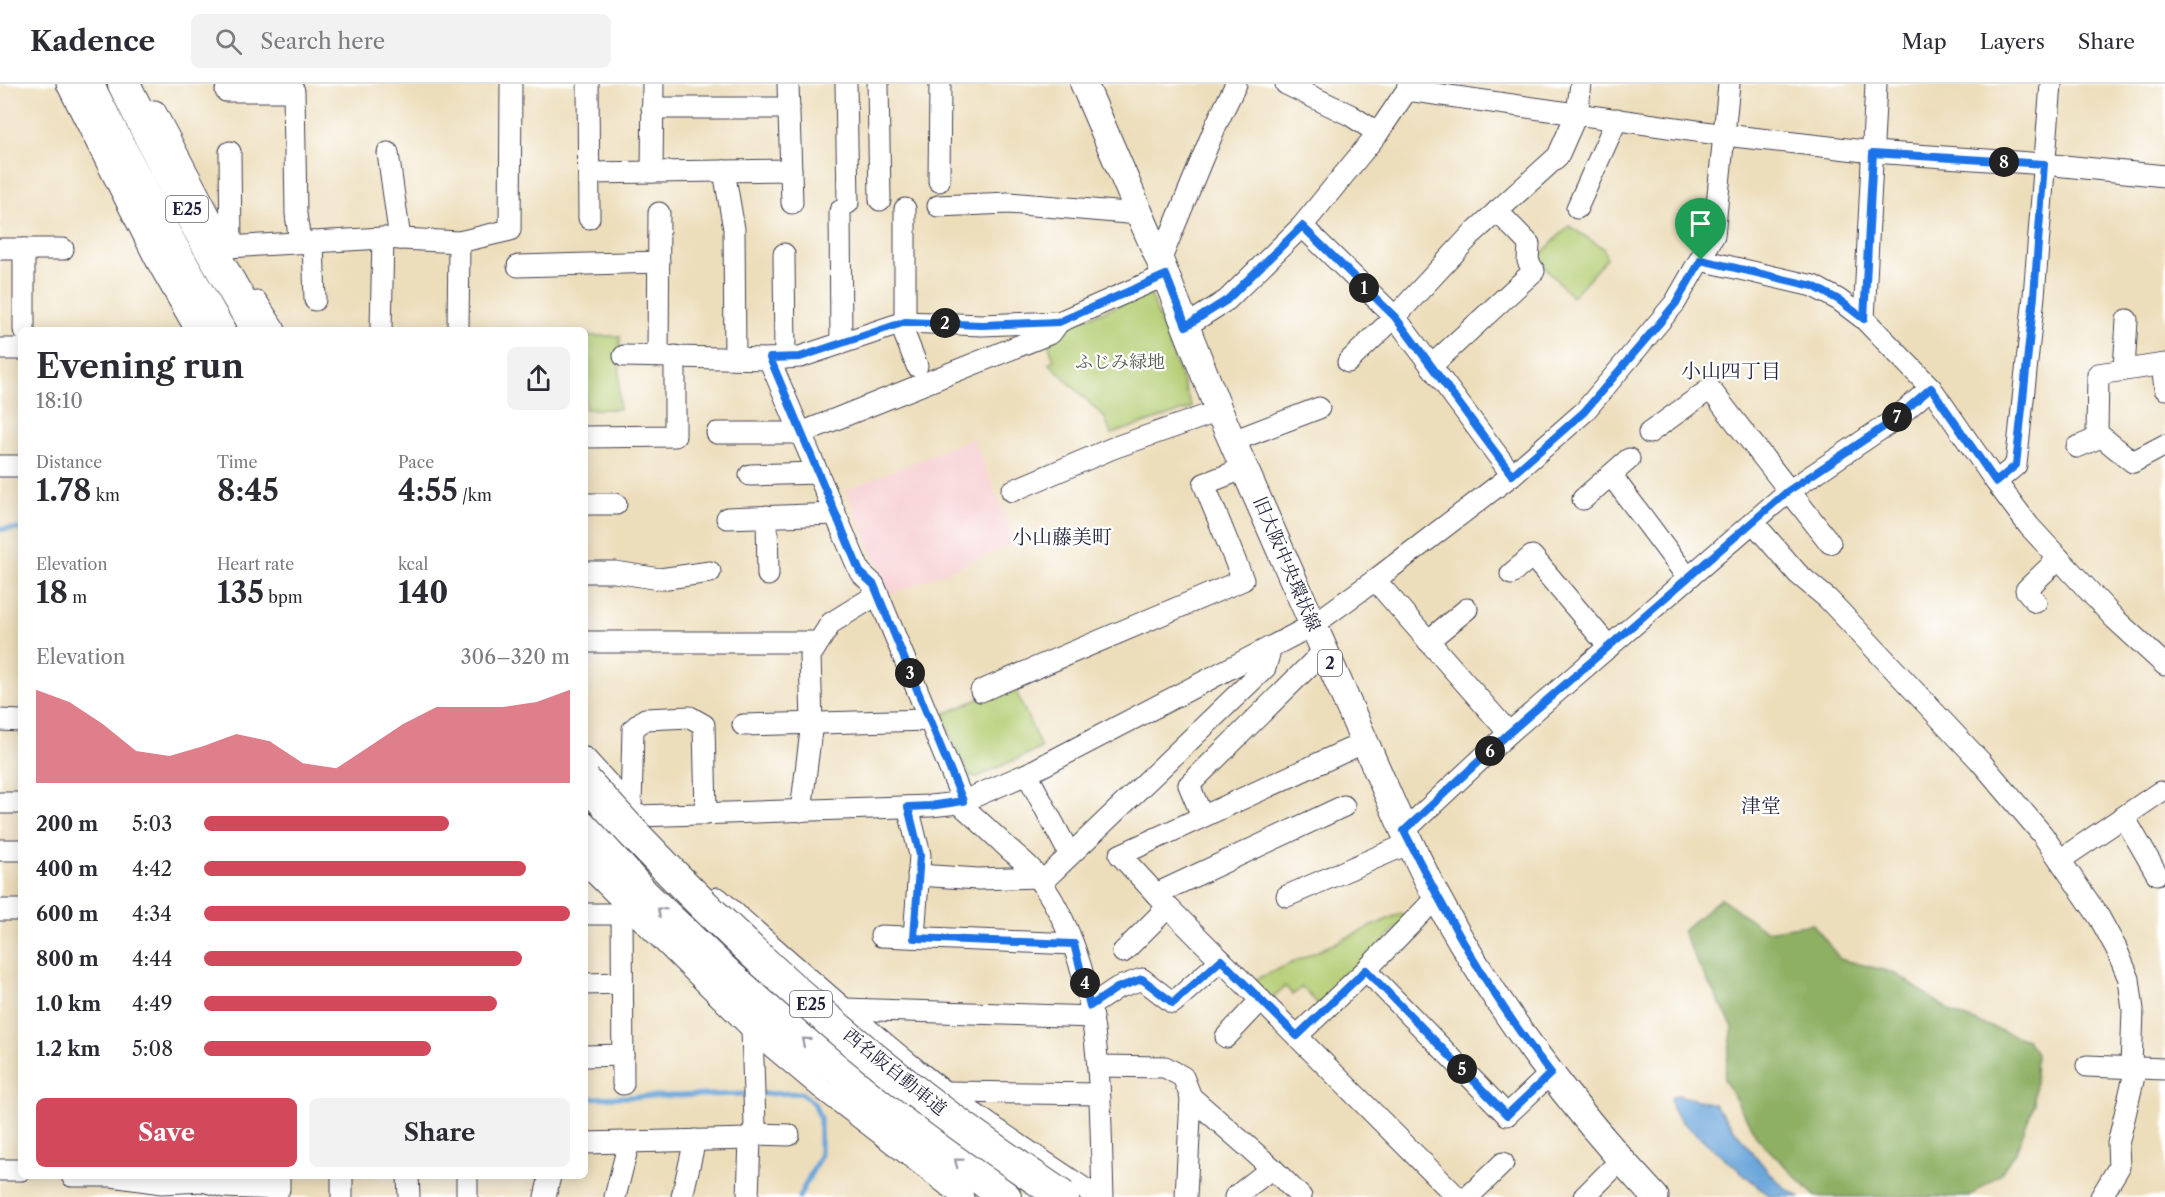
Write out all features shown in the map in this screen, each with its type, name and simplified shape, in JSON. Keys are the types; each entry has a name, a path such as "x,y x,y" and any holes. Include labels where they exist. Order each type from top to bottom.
{"highway":[{"name":"E25","path":"87,84 130,170 217,327"},
{"name":"E25","path":"124,84 181,198 255,327"},
{"name":"西名阪自動車道","path":"588,784 665,868 817,1009 912,1089 1063,1197"},
{"name":"西名阪自動車道","path":"588,831 643,894 729,976 892,1112 1005,1197"}],"main road":[{"name":"旧大阪中央環状線","path":"1084,84 1163,268 1219,411 1407,837 1437,897 1490,986 1551,1073 1621,1160 1655,1197"}],"street":[{"path":"67,84 156,261 194,327"},
{"path":"141,84 273,327"},
{"path":"229,247 392,238 459,242 510,230 510,84"},
{"path":"588,84 589,218"},
{"path":"652,172 653,84"},
{"path":"788,84 792,204"},
{"path":"841,343 846,84"},
{"path":"878,84 880,200"},
{"path":"939,181 940,84"},
{"path":"624,356 800,357 903,322 982,325 1059,322 1163,268 1216,125 1236,84"},
{"path":"1286,84 1350,115 1378,133"},
{"path":"1348,362 1395,317 1472,234 1558,156 1577,113 1581,84"},
{"path":"588,821 635,812 706,814 908,807 961,802 1027,774 1313,625 1512,475 1584,412 1676,303 1714,235 1730,84"},
{"path":"1864,319 1876,84"},
{"path":"1996,482 2016,465 2034,296 2051,84"},
{"path":"1186,326 1227,300 1302,226 1378,133 1408,87 1725,135 1873,153 2044,164 2165,176"},
{"path":"226,91 294,91 296,214 307,242 315,300"},
{"path":"652,108 789,108"},
{"path":"1577,208 1617,119"},
{"path":"229,247 230,152"},
{"path":"381,327 392,238 388,153"},
{"path":"588,172 791,170"},
{"path":"724,171 734,229 735,358"},
{"path":"938,206 1009,203 1139,213"},
{"path":"905,208 903,322 917,366"},
{"path":"1431,366 1534,271 1528,261 1529,244 1497,211"},
{"path":"588,437 675,436 659,262 659,213"},
{"path":"1302,226 1395,317 1512,475"},
{"path":"458,327 459,242"},
{"path":"0,249 63,249"},
{"path":"24,249 24,327"},
{"path":"784,254 777,358 801,433 835,514 860,572 874,585 878,594 961,802 1031,869 1048,893 1074,944 1091,1012 1098,1066 1102,1197"},
{"path":"1701,260 1813,286 1839,300 1864,319 1931,388 2029,526 2115,619 2165,666"},
{"path":"518,266 659,262"},
{"path":"2124,370 2127,320"},
{"path":"717,433 801,433 1051,333 1059,322"},
{"path":"0,349 18,349"},
{"path":"2165,389 2164,364 2098,374 2097,433 2133,462 2165,445"},
{"path":"1287,896 1407,837 1509,733 1788,491 1894,420 1931,388"},
{"path":"1649,433 1710,389 1830,543"},
{"path":"1233,441 1319,408"},
{"path":"1012,491 1113,448 1219,411"},
{"path":"2077,447 2101,437"},
{"path":"1583,499 1629,459"},
{"path":"0,466 18,466"},
{"path":"981,691 1243,580 1204,484 1245,468"},
{"path":"750,475 818,473"},
{"path":"1611,475 1689,578"},
{"path":"588,504 616,504"},
{"path":"727,518 835,514"},
{"path":"767,516 768,575"},
{"path":"1753,522 1798,574 1828,599 1980,761 2042,834 2099,917 2116,948 2128,979 2133,1010 2134,1068 2118,1144 2118,1167 2101,1197"},
{"path":"1511,574 1532,556 1609,647"},
{"path":"2036,602 2026,590 2059,558"},
{"path":"588,572 615,572 660,579 710,572"},
{"path":"1375,580 1509,733"},
{"path":"801,811 812,723 810,656 831,623 878,594"},
{"path":"1428,640 1467,609"},
{"path":"588,642 818,642"},
{"path":"918,874 978,879 1039,880 1070,855 1265,668 1271,647"},
{"path":"1202,816 1189,785 1324,651"},
{"path":"635,812 633,729 645,719 690,717 704,725 706,814"},
{"path":"0,720 18,721"},
{"path":"743,725 929,720"},
{"path":"1365,742 1120,855 1457,1197"},
{"path":"588,762 714,895 845,1009 919,1072 1022,1147 1097,1197"},
{"path":"1027,774 1070,855"},
{"path":"2060,860 2160,792"},
{"path":"0,803 18,803"},
{"path":"1123,952 1162,900 1344,806"},
{"path":"908,807 920,855 914,938"},
{"path":"2124,817 2157,874"},
{"path":"0,850 18,850"},
{"path":"588,867 626,911 752,1029 821,1088 963,1197"},
{"path":"1297,1036 1437,897"},
{"path":"0,910 18,910"},
{"path":"588,914 626,911"},
{"path":"623,1084 622,983 626,911"},
{"path":"881,936 1074,944"},
{"path":"845,1009 1091,1012 1117,988 1142,979 1173,1003 1221,960"},
{"path":"1366,970 1507,1115 1551,1073"},
{"path":"588,984 622,983"},
{"path":"1226,1037 1261,1000"},
{"path":"748,1197 751,1136 755,1126 752,1029"},
{"path":"588,1056 623,1055"},
{"path":"1098,1066 1165,1067 1183,1077 1191,1097 1186,1197"},
{"path":"2086,1066 2165,1068"},
{"path":"946,1092 1099,1094"},
{"path":"1191,1097 1272,1168 1301,1197"},
{"path":"588,1143 789,1135"},
{"path":"682,1197 695,1140"},
{"path":"615,1197 629,1142"},
{"path":"1584,1197 1621,1160"},
{"path":"1468,1197 1503,1163"},
{"path":"1235,1197 1272,1168"},
{"path":"0,1170 18,1170"},
{"path":"133,1179 162,1183 203,1179 224,1187 279,1189 279,1179"},
{"path":"342,1179 342,1197"},
{"path":"408,1179 409,1197"},
{"path":"467,1179 467,1197"},
{"path":"545,1197 549,1179"}],"shaded area":[{"path":"973,438 1016,543 890,595 846,490"}],"green space":[{"path":"1569,226 1603,248 1607,258 1572,297 1537,258"},
{"name":"ふじみ緑地","path":"1150,293 1192,408 1111,434 1105,418 1049,363 1054,360 1047,339 1061,328"},
{"path":"588,336 620,336 619,409 588,409"},
{"path":"1013,684 1041,748 977,777 968,775 942,715"},
{"path":"1721,898 1766,931 1813,924 1840,959 1895,973 1955,1014 2027,1040 2036,1053 2034,1104 2016,1152 1999,1175 1969,1197 1816,1197 1758,1139 1724,1079 1733,1027 1682,931"},
{"path":"1401,913 1406,919 1318,1004 1302,987 1293,995 1285,986 1269,1002 1250,982"}],"water":[{"path":"1677,1095 1714,1104 1766,1169 1786,1189 1800,1197 1771,1197 1683,1123 1672,1109 1671,1098"}],"waterway":[{"path":"0,529 18,529"},
{"path":"758,1094 801,1093 814,1103 820,1118 820,1156 799,1197"},
{"path":"588,1098 748,1094"}],"district":[{"name":"小山四丁目","path":"1731,371"},
{"name":"小山藤美町","path":"1062,537"},
{"name":"津堂","path":"1761,806"}],"route":[{"path":"1873,153 2044,164 2034,296 2016,465 1996,482 1931,388 1894,420 1788,491 1509,733 1404,831 1437,897 1490,986 1551,1073 1507,1115 1366,970 1297,1036 1221,960 1173,1003 1142,979 1117,988 1090,1006 1074,944 914,938 920,855 908,807 963,801 874,585 860,572 770,358 800,357 905,322 982,325 1059,322 1166,275 1186,326 1227,300 1302,226 1395,317 1512,475 1584,412 1676,303 1701,260 1813,286 1839,300 1864,319 1873,153"}]}
